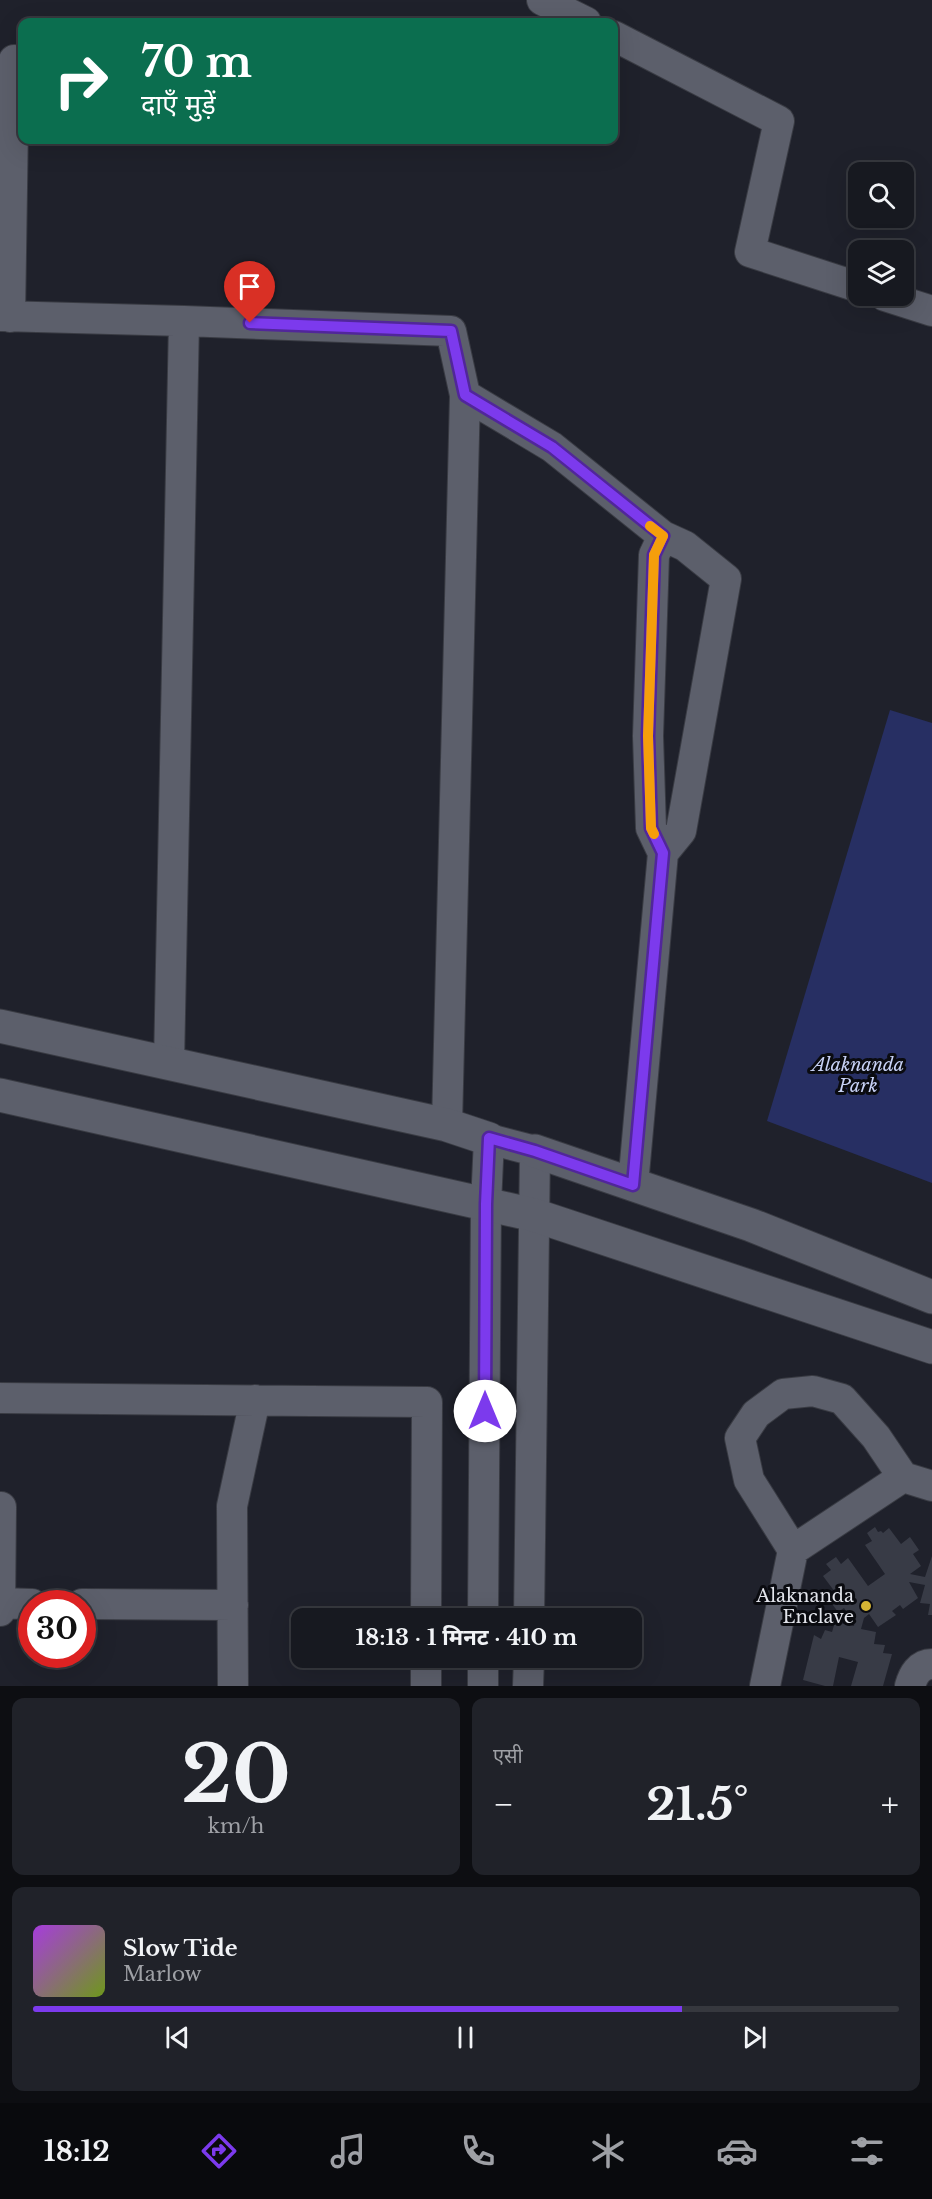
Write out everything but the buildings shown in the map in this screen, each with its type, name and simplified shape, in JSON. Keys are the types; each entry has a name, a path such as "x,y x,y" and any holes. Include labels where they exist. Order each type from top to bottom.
{"street":[{"path":"542,0 578,18"},
{"path":"618,38 779,121 750,252 848,284"},
{"path":"12,60 5,317 451,331 465,395 447,1125"},
{"path":"914,305 932,311"},
{"path":"169,1064 184,321"},
{"path":"465,395 552,447 663,536 685,546 726,579 681,831 663,853"},
{"path":"633,1185 663,853 651,828 648,736 654,555 663,536"},
{"path":"0,1026 447,1125 535,1151 751,1225 932,1297"},
{"path":"0,1095 534,1215 932,1347"},
{"path":"483,1608 486,1204 489,1138"},
{"path":"529,1608 535,1151"},
{"path":"765,1686 793,1550 749,1480 740,1438 756,1414 783,1394 813,1391 842,1399 876,1437 903,1476 932,1486"},
{"path":"0,1398 427,1402 426,1608"},
{"path":"233,1686 232,1506 255,1400"},
{"path":"793,1550 903,1476"},
{"path":"0,1611 1,1507"},
{"path":"0,1603 18,1604"},
{"path":"96,1604 233,1605"},
{"path":"910,1686 913,1675 926,1664 932,1664"},
{"path":"426,1668 426,1686"},
{"path":"483,1668 483,1686"},
{"path":"528,1686 529,1668"}],"green space":[{"name":"Alaknanda Park","path":"890,710 932,723 932,1183 767,1121"}],"slow traffic":[{"path":"650,526 663,536 654,555 648,713 651,828 654,834"}],"place":[{"name":"Alaknanda Enclave","path":"866,1606"}],"route":[{"path":"250,323 451,331 465,395 552,447 663,536 654,555 648,736 651,828 663,853 633,1185 535,1151 489,1138 486,1204 485,1411"}]}
